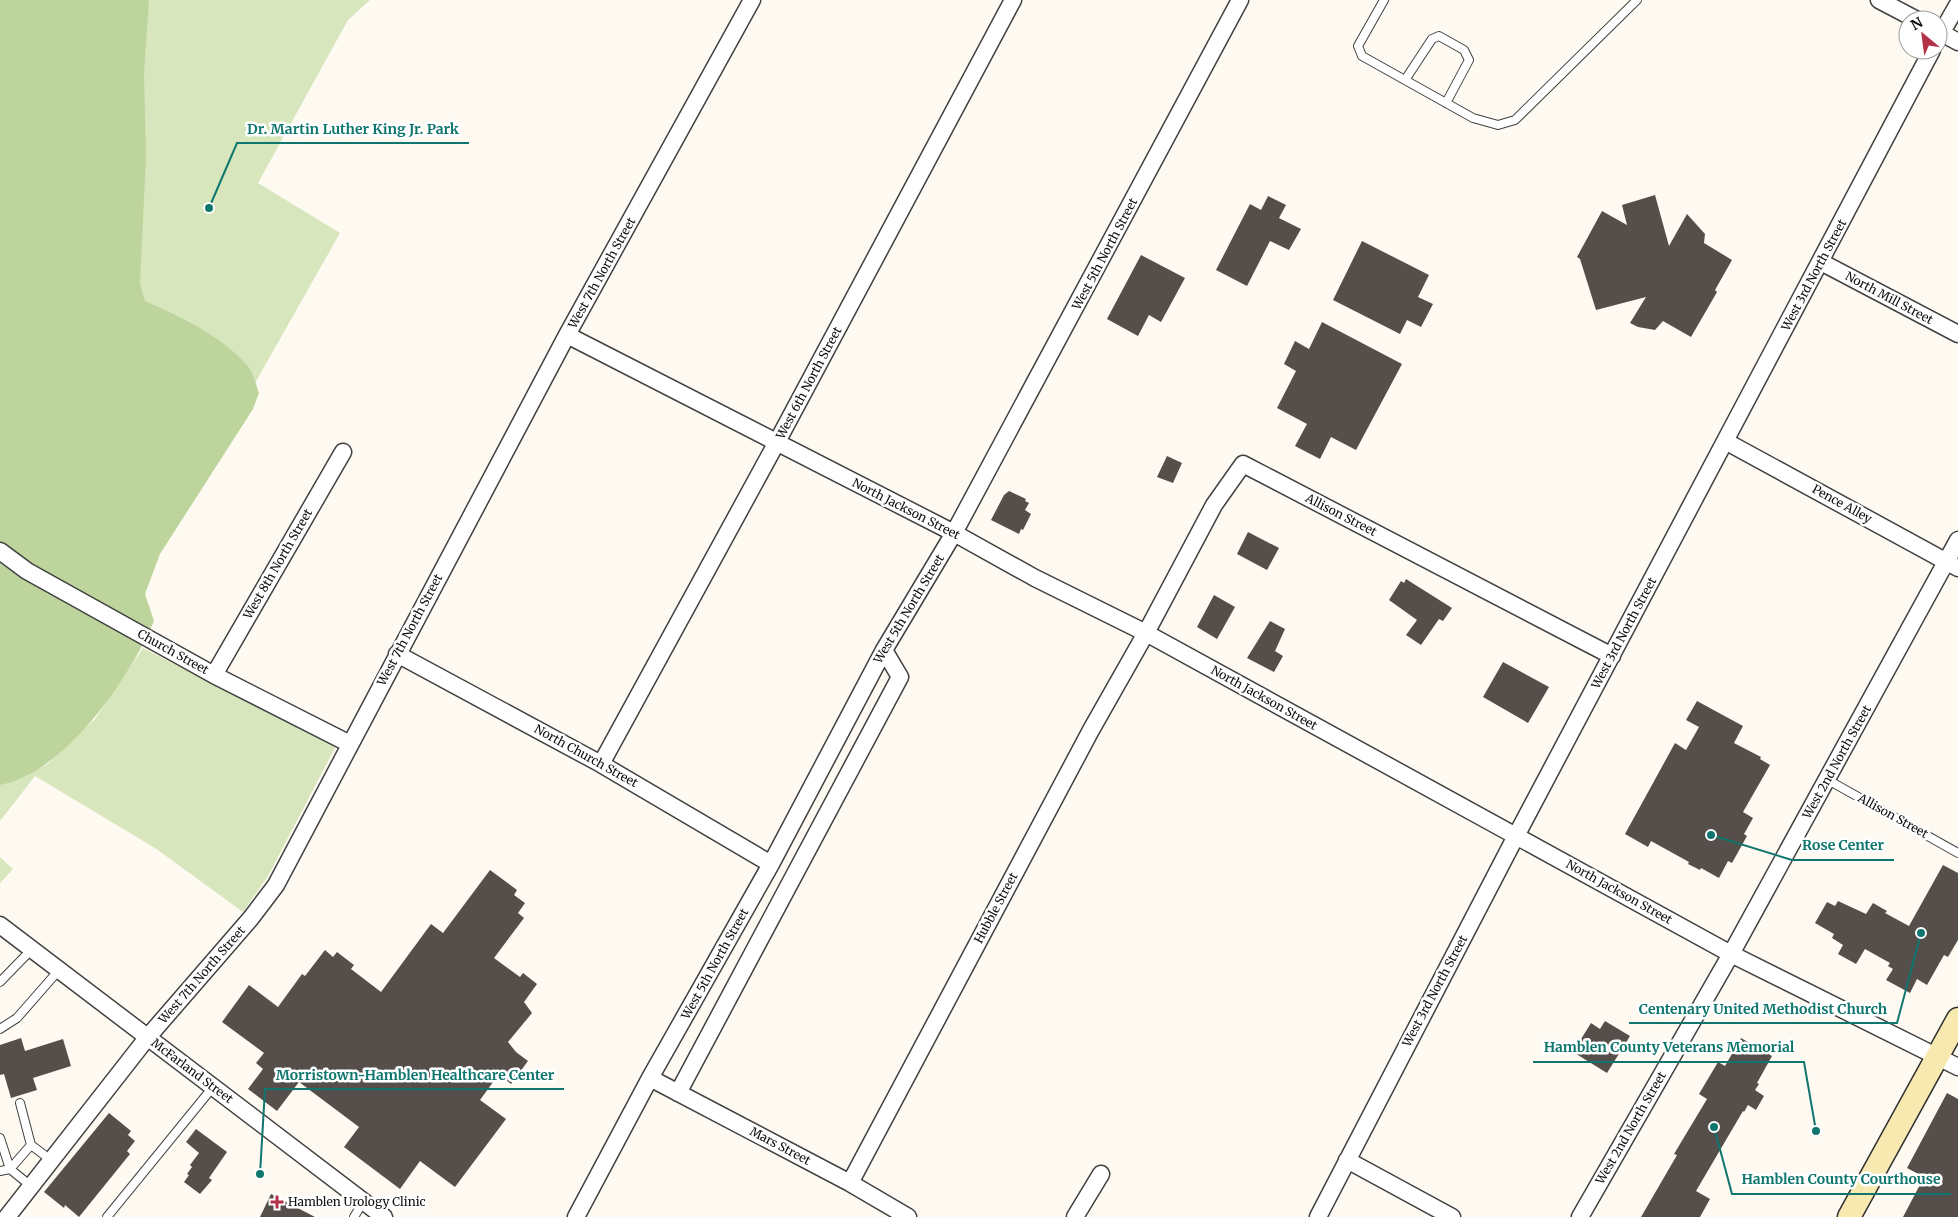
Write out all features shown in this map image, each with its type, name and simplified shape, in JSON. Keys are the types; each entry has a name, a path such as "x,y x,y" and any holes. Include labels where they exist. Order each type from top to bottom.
{"main road":[{"path":"1849,1217 1958,1019"}],"street":[{"name":"West 7th North Street","path":"6,1217 147,1038 251,918 276,885 567,335 752,0"},
{"name":"West 6th North Street","path":"601,764 777,442 1013,0"},
{"name":"West 5th North Street","path":"576,1217 650,1078 771,864 884,650 954,533 1240,0"},
{"path":"1879,0 1898,10"},
{"path":"1948,20 1958,4"},
{"name":"West 3rd North Street","path":"1318,1217 1516,836 1927,60"},
{"name":"North Mill Street","path":"1821,262 1958,334"},
{"name":"North Jackson Street","path":"567,335 954,533 1035,578 1146,633 1731,954 1958,1067"},
{"name":"Pence Alley","path":"1725,441 1952,564"},
{"name":"West 8th North Street","path":"214,675 343,452"},
{"name":"Allison Street","path":"1146,633 1214,505 1243,464 1612,656"},
{"name":"West 2nd North Street","path":"1580,1217 1952,564 1958,540"},
{"name":"Church Street","path":"0,551 27,570 214,675 350,744"},
{"name":"Hubble Street","path":"850,1183 1091,730 1146,633"},
{"path":"678,1093 900,677 884,650"},
{"name":"North Church Street","path":"397,654 601,764 771,864"},
{"name":"McFarland Street","path":"0,925 384,1217"},
{"name":"Mars Street","path":"650,1078 850,1183 908,1217"},
{"path":"1348,1160 1452,1217"},
{"path":"1075,1217 1101,1174"}],"lane":[{"path":"1384,0 1358,46 1362,56 1473,118 1498,125 1515,120 1637,0"},
{"path":"1405,80 1432,39 1439,36 1464,50 1469,60 1446,103"},
{"name":"Allison Street","path":"1828,780 1958,853"},
{"path":"0,982 32,949"},
{"path":"0,1029 17,1018 59,970"},
{"path":"108,1217 213,1088"},
{"path":"20,1103 31,1146 51,1160"},
{"path":"0,1138 10,1168 31,1186"},
{"path":"0,1171 10,1168 31,1146"},
{"path":"354,1217 363,1202"}],"green space":[{"path":"0,0 149,0 144,72 146,156 140,284 145,301 199,328 236,354 249,368 259,393 253,409 160,554 145,594 154,621 129,669 112,695 71,743 48,762 25,777 0,785"},
{"path":"134,0 370,0 348,20 258,183 340,233 255,383 112,306"},
{"path":"143,648 336,746 268,876 243,912 155,848 35,776 0,821 0,785 46,765 95,719"},
{"path":"0,857 13,869 0,883"}],"building":[{"path":"1655,195 1669,246 1687,214 1705,234 1704,243 1732,260 1715,290 1717,292 1691,337 1663,321 1655,330 1638,327 1630,323 1646,297 1596,310 1580,259 1577,257 1602,211 1627,225 1622,205"},
{"path":"1268,196 1286,205 1279,218 1301,229 1289,250 1270,241 1247,286 1216,270 1250,204 1261,210"},
{"path":"1362,241 1429,275 1418,297 1433,304 1421,327 1407,320 1400,334 1333,300"},
{"path":"1141,255 1185,278 1161,322 1149,315 1138,336 1107,319"},
{"path":"1322,322 1402,364 1356,450 1331,437 1320,459 1295,446 1307,424 1277,408 1296,371 1284,364 1295,341 1309,349"},
{"path":"1167,456 1182,463 1173,483 1157,477"},
{"path":"1009,491 1026,499 1025,501 1029,503 1025,510 1031,514 1019,534 991,520 1004,495"},
{"path":"1248,532 1279,548 1267,570 1237,554"},
{"path":"1406,579 1452,608 1443,621 1439,619 1421,645 1406,635 1417,620 1389,600 1401,581 1404,583"},
{"path":"1214,595 1235,607 1217,639 1197,627"},
{"path":"1270,621 1285,629 1275,651 1283,656 1274,672 1247,658"},
{"path":"1503,662 1549,687 1528,723 1483,697"},
{"path":"1697,701 1743,726 1734,743 1761,757 1760,759 1770,765 1743,812 1753,818 1744,834 1747,836 1732,863 1728,861 1719,878 1701,868 1700,870 1688,864 1689,862 1651,841 1648,847 1625,834 1675,743 1686,750 1699,727 1686,720"},
{"path":"1943,865 1958,873 1958,940 1948,957 1944,955 1927,985 1917,979 1910,993 1886,980 1893,969 1888,966 1890,963 1865,949 1856,964 1838,954 1843,945 1832,938 1834,934 1815,923 1827,902 1835,906 1838,901 1866,914 1873,903 1887,911 1885,913 1909,926"},
{"path":"490,870 517,890 514,895 525,903 518,913 524,918 494,958 520,977 523,973 537,984 524,1002 532,1013 508,1042 516,1052 528,1061 511,1084 499,1074 480,1100 506,1119 455,1187 420,1161 400,1189 344,1147 359,1127 299,1082 277,1111 248,1089 263,1069 256,1063 264,1053 222,1022 249,985 278,1007 302,974 305,976 325,950 333,957 337,952 354,965 351,969 381,992 431,924 443,933"},
{"path":"1605,1021 1630,1036 1607,1073 1573,1052 1591,1023 1600,1029"},
{"path":"21,1038 25,1051 63,1039 71,1066 33,1078 37,1090 11,1098 4,1074 0,1075 0,1045"},
{"path":"1741,1038 1772,1056 1755,1090 1764,1096 1756,1110 1748,1105 1743,1111 1696,1191 1710,1199 1700,1217 1641,1217 1677,1155 1674,1154 1707,1099 1699,1094 1718,1062 1725,1066"},
{"path":"1947,1093 1958,1099 1958,1217 1903,1217 1924,1177 1907,1168"},
{"path":"109,1113 131,1131 128,1135 135,1141 127,1151 130,1154 79,1217 65,1205 64,1208 44,1192"},
{"path":"196,1129 227,1152 209,1178 212,1180 200,1194 184,1182 192,1167 190,1165 199,1153 186,1142"},
{"name":"Hamblen Urology Clinic","path":"271,1194 315,1217 260,1217"}],"place":[{"name":"Dr. Martin Luther King Jr. Park","path":"209,208"},
{"name":"Rose Center","path":"1711,835"},
{"name":"Centenary United Methodist Church","path":"1921,933"},
{"name":"Hamblen County Courthouse","path":"1714,1127"},
{"name":"Hamblen County Veterans Memorial","path":"1816,1131"},
{"name":"Morristown-Hamblen Healthcare Center","path":"260,1174"},
{"name":"Hamblen Urology Clinic","path":"277,1202"}]}
